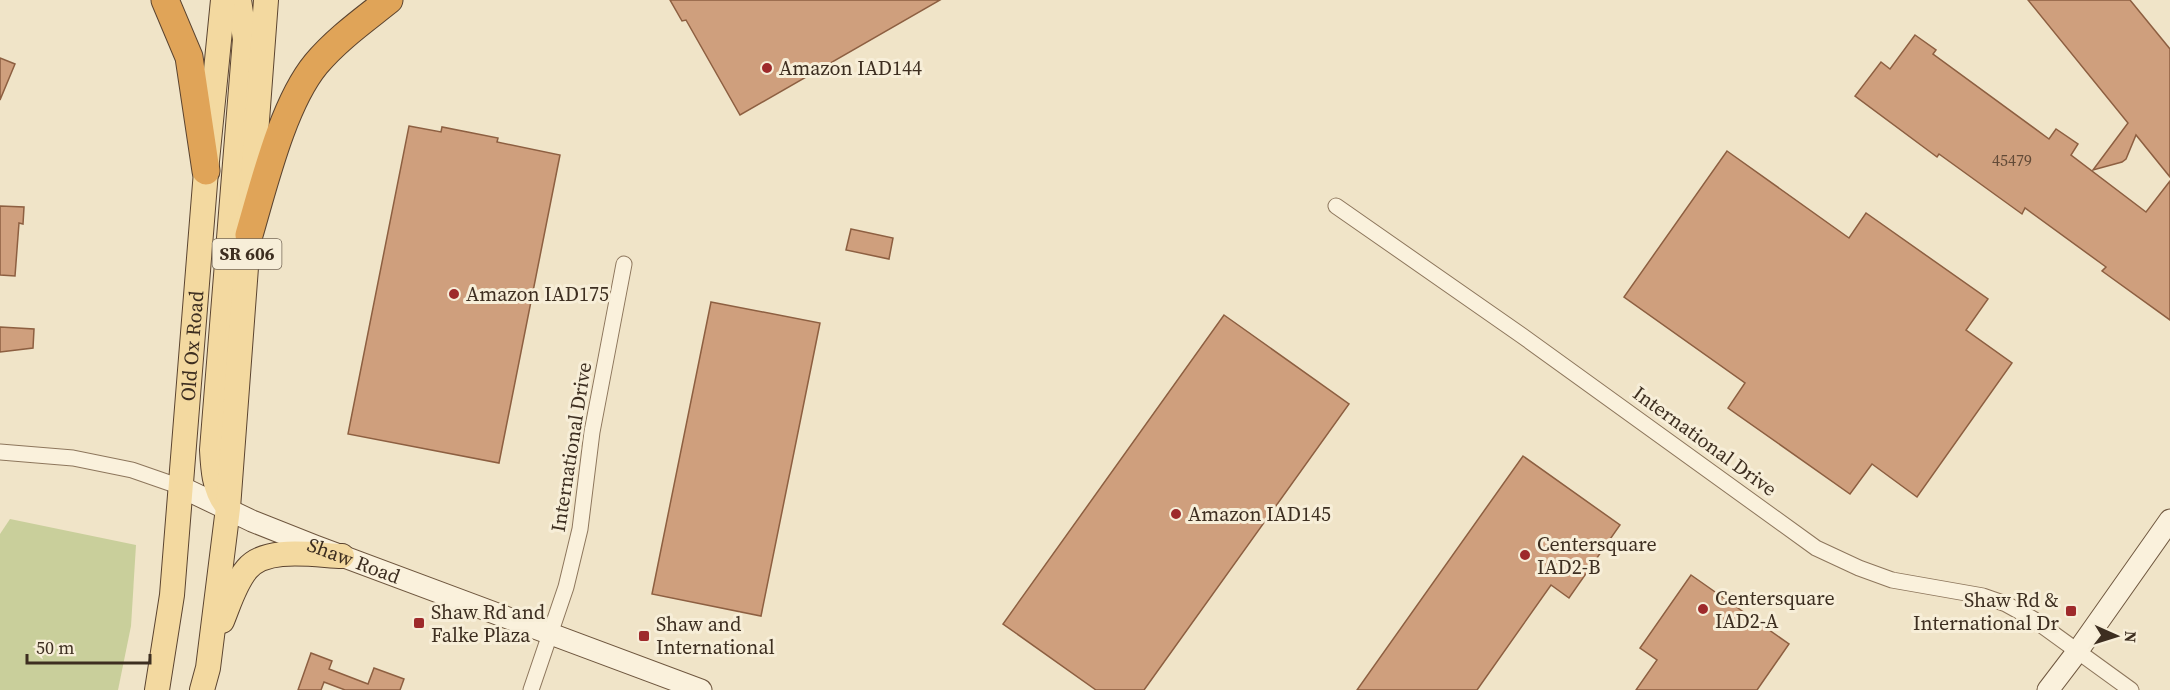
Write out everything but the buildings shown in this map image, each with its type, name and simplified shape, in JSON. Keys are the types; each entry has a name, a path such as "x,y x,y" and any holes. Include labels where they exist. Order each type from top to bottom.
{"highway":[{"path":"165,0 189,57 206,171"},
{"path":"249,235 277,143 300,87 316,64 346,34 389,0"}],"main road":[{"name":"Old Ox Road","path":"157,690 171,605 206,171 223,0"},
{"path":"228,508 219,495 212,450 244,39 239,0"},
{"name":"SR 606","path":"202,690 210,651 228,508 266,0"},
{"name":"Shaw Road","path":"181,487 252,521 701,690"},
{"path":"2048,690 2170,520"},
{"path":"210,651 238,583 247,569 257,560 275,555 342,556"}],"street":[{"name":"International Drive","path":"1336,206 1521,335 1816,548 1834,558 1892,580 1983,596 2006,604 2033,619 2131,690"},
{"name":"International Drive","path":"531,690 566,587 580,529 592,432 624,264"},
{"name":"Shaw Road","path":"0,452 73,458 132,470 181,487"}],"green space":[{"path":"10,519 136,545 131,626 118,690 0,690 0,534"}],"place":[{"name":"Amazon IAD144","path":"767,68"},
{"name":"Amazon IAD175","path":"454,294"},
{"name":"Amazon IAD145","path":"1176,514"},
{"name":"Centersquare IAD2-B","path":"1525,555"},
{"name":"Centersquare IAD2-A","path":"1703,609"},
{"name":"Shaw Rd & International Dr","path":"2071,611"},
{"name":"Shaw Rd and Falke Plaza","path":"419,623"},
{"name":"Shaw and International","path":"644,636"}]}
